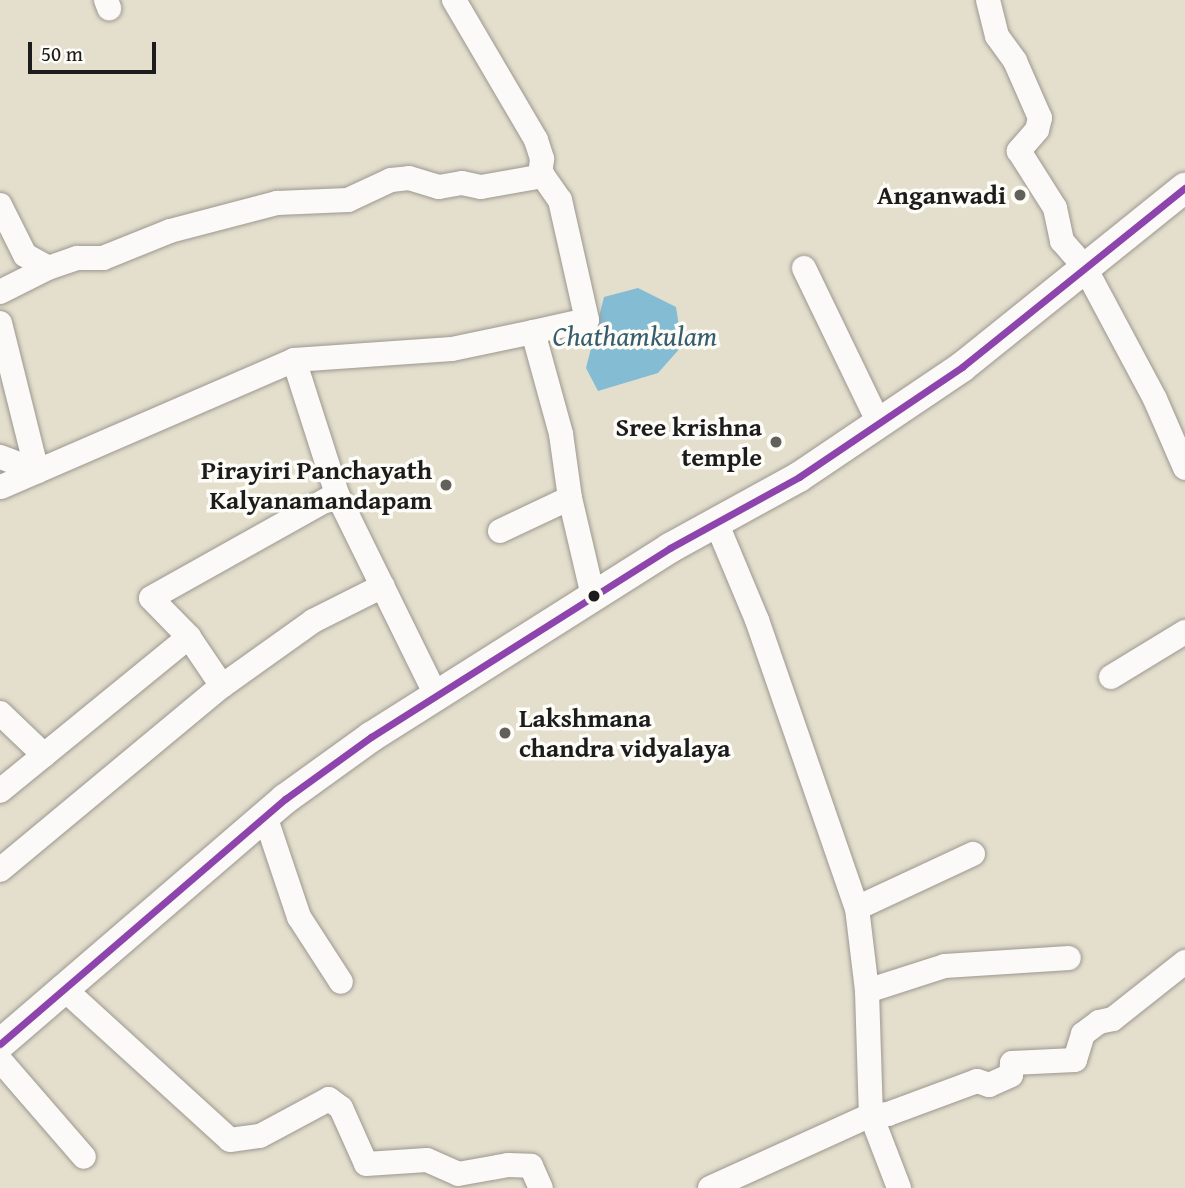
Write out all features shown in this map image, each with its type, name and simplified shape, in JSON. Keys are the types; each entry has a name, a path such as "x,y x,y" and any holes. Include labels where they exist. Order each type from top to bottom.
{"main road":[{"path":"0,1045 62,987 265,816 371,737 593,596 716,522 799,477 962,367 1084,266 1185,188"}],"street":[{"path":"454,0 536,140 542,159 540,176"},
{"path":"988,0 997,36 1015,61 1040,118 1037,130 1019,151 1055,208 1062,241 1084,266 1155,399 1185,468"},
{"path":"0,292 48,268 77,258 103,258 170,231 277,203 348,200 391,180 409,178 439,187 462,183 481,187 540,176 552,183 559,200 587,320 452,349 294,360 1,487"},
{"path":"0,205 25,255 48,268"},
{"path":"804,268 879,423"},
{"path":"0,323 37,471"},
{"path":"533,332 561,434 570,498 593,596"},
{"path":"294,360 337,494 436,695"},
{"path":"0,457 37,471"},
{"path":"222,686 189,637 151,598 337,494"},
{"path":"500,531 570,498"},
{"path":"716,522 757,620 857,908 867,990 871,1115 900,1188"},
{"path":"0,870 222,686 313,621 383,586"},
{"path":"1111,677 1185,632"},
{"path":"0,791 189,637"},
{"path":"0,713 44,755"},
{"path":"265,816 299,917 341,982"},
{"path":"857,908 973,854"},
{"path":"867,990 945,966 1069,958"},
{"path":"710,1188 871,1115 888,1114 977,1081 989,1085 1011,1075 1012,1063 1075,1060 1083,1034 1099,1022 1113,1019 1185,962"},
{"path":"62,987 230,1140 260,1136 329,1099 341,1108 366,1164 426,1160 458,1174 508,1165 531,1166 541,1188"},
{"path":"0,1060 84,1157"}],"water":[{"name":"Chathamkulam","path":"638,288 676,307 682,346 658,373 598,391 586,368 604,297"}],"transit line":[{"path":"0,1044 285,799 371,737 670,548 799,477 962,367 1185,188"}],"place":[{"name":"Anganwadi","path":"1020,195"},
{"name":"Sree krishna temple","path":"776,442"},
{"name":"Pirayiri Panchayath Kalyanamandapam","path":"446,485"},
{"name":"Lakshmana chandra vidyalaya","path":"505,733"}]}
